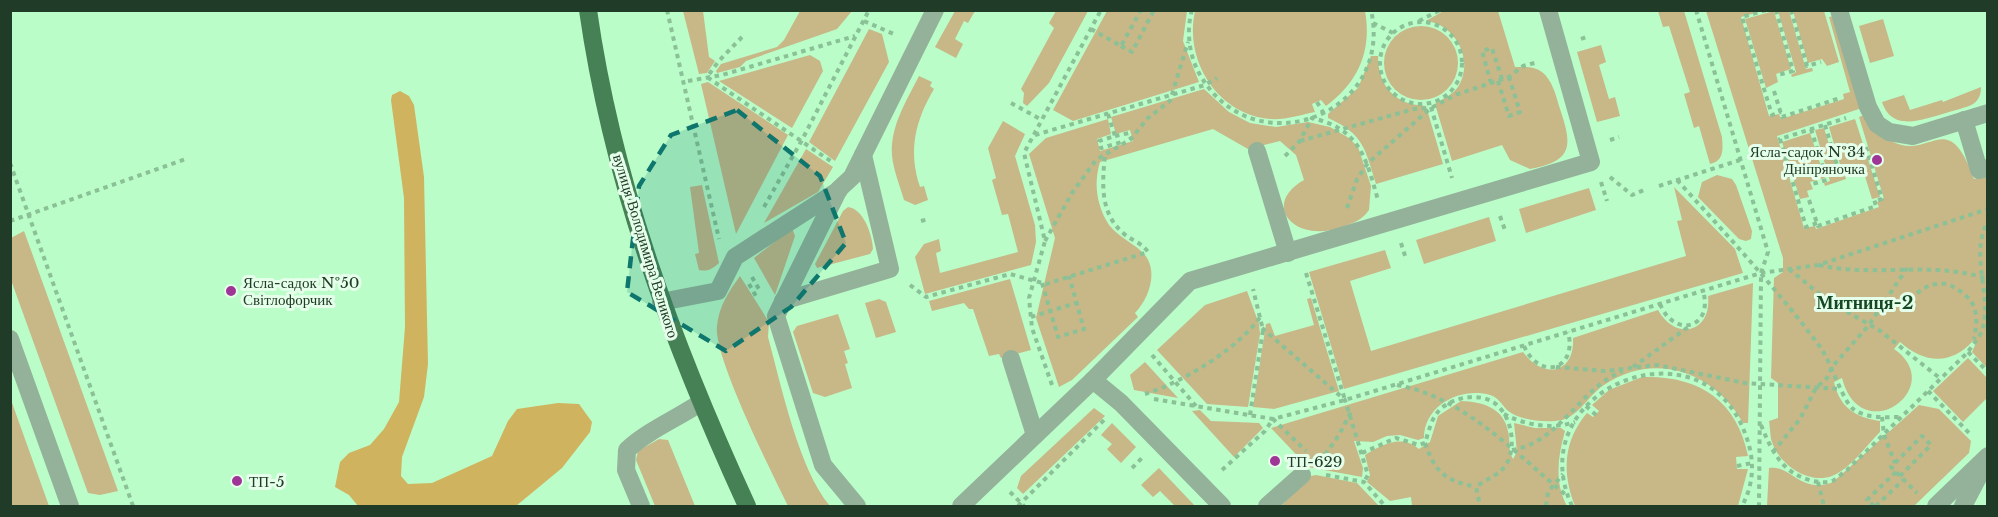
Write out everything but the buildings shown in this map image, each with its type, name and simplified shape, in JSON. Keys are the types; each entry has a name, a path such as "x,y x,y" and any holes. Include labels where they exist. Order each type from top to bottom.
{"main road":[{"name":"вулиця Володимира Великого","path":"588,10 628,198 661,303 700,404 747,507"}],"street":[{"path":"857,507 823,465 776,316 845,183 863,155 934,10"},
{"path":"961,507 1093,380 1190,281 1591,162 1548,10"},
{"path":"1839,10 1863,113 1877,124 1889,132 1913,136 1988,113"},
{"path":"1964,120 1979,170 1988,168"},
{"path":"1257,151 1269,190 1293,251"},
{"path":"783,302 890,269 863,155"},
{"path":"661,303 718,291 735,257 845,183"},
{"path":"10,339 70,507"},
{"path":"1011,359 1035,435"},
{"path":"1093,380 1121,404 1222,507"},
{"path":"641,507 626,470 627,450 642,437 666,426 700,404"},
{"path":"1936,507 1985,453"},
{"path":"1963,507 1985,453"},
{"path":"1267,507 1310,470"}],"path":[{"path":"763,208 802,140 869,10"},
{"path":"1044,242 1024,153 1101,10"},
{"path":"1121,46 1141,10"},
{"path":"1091,29 1132,52 1154,10"},
{"path":"1070,401 1052,385 1032,328 1029,298 1044,242 1072,193 1096,160 1131,139 1148,118 1170,101 1189,38 1192,10"},
{"path":"1189,38 1197,68 1205,85 1220,101 1238,114 1259,122 1281,124 1324,114 1342,102 1357,85 1368,66 1373,45 1374,23 1371,10"},
{"path":"1430,106 1403,100 1384,82 1380,69 1380,56 1384,44 1393,33 1440,10"},
{"path":"1696,10 1768,252 1761,273 1759,507"},
{"path":"1766,10 1742,17 1772,115 1781,112"},
{"path":"1776,10 1793,70 1778,75"},
{"path":"1791,10 1807,66 1821,62"},
{"path":"864,21 917,45"},
{"path":"1339,237 1349,198 1368,163 1452,89 1459,77 1462,64 1460,50 1453,38 1430,23 1417,22"},
{"path":"1374,23 1393,33"},
{"path":"688,81 722,75 856,36"},
{"path":"707,77 742,37"},
{"path":"1491,83 1482,51 1492,48 1509,116 1520,112 1509,77"},
{"path":"1299,142 1430,106 1509,77 1523,66 1560,55"},
{"path":"707,77 802,140 845,183"},
{"path":"1034,135 1205,85 1217,78"},
{"path":"1774,91 1782,117 1842,97 1841,94"},
{"path":"1317,102 1324,114"},
{"path":"1011,103 1042,120"},
{"path":"1430,106 1459,201"},
{"path":"1809,200 1817,223 1818,226 1876,206 1874,200 1881,199 1863,113 1780,139 1806,227 1817,223"},
{"path":"1108,114 1114,136"},
{"path":"1312,118 1342,130 1359,144 1368,163 1385,224"},
{"path":"1269,190 1278,162 1299,142 1312,118"},
{"path":"1825,125 1840,175 1853,170"},
{"path":"1811,129 1827,180 1812,184"},
{"path":"1129,133 1131,139 1101,148 1099,141 1129,133"},
{"path":"890,269 926,297 1010,274 1042,282 1148,252 1141,242 1126,236 1111,222 1101,188 1105,155"},
{"path":"10,221 186,159"},
{"path":"1659,186 1740,160"},
{"path":"1591,162 1632,195 1644,190"},
{"path":"10,163 133,507"},
{"path":"1677,180 1761,273 1803,324 1832,367 1852,408 1868,416 1902,417"},
{"path":"1601,182 1607,201"},
{"path":"1261,316 1235,342 1176,383 1137,396 1273,419 1396,385 1761,273 1818,265 1988,209"},
{"path":"1499,212 1505,230"},
{"path":"921,221 929,219"},
{"path":"1760,422 1781,465 1792,473 1818,482 1831,481 1847,470 1968,352 1982,330 1985,315 1979,249 1988,221"},
{"path":"1401,242 1406,259"},
{"path":"1293,251 1350,412 1368,475 1364,482"},
{"path":"1246,265 1261,316 1262,328 1250,415"},
{"path":"1818,265 1838,269 1938,268 1988,279"},
{"path":"1773,452 1800,419 1816,388 1827,378 1832,367 1869,325 1906,268"},
{"path":"1789,269 1828,301 1869,325 1941,379"},
{"path":"1042,282 1058,337 1067,335 1084,329 1069,276"},
{"path":"1906,308 1913,295 1926,286 1948,284 1971,299 1976,307 1974,343"},
{"path":"1512,450 1527,448 1560,424 1573,408 1606,377 1631,368 1700,320 1705,309 1703,291"},
{"path":"1031,317 1076,303"},
{"path":"1660,304 1665,316 1673,324 1691,325"},
{"path":"1262,328 1345,400"},
{"path":"1556,367 1566,360 1570,351 1568,332"},
{"path":"1136,337 1197,406"},
{"path":"1524,346 1529,358 1537,365 1546,368 1605,371 1657,365 1680,368 1719,379 1841,389"},
{"path":"1968,352 1988,372"},
{"path":"1572,507 1567,496 1563,456 1575,422 1586,406 1604,389 1642,374 1662,373 1682,376 1706,386 1732,409 1743,426 1752,464 1748,496 1742,507"},
{"path":"1396,385 1418,389 1467,414 1567,496"},
{"path":"1928,391 1985,453"},
{"path":"1462,398 1482,398 1493,402 1509,426 1512,450 1500,472 1476,487 1443,476 1432,462 1425,443 1437,413 1462,398"},
{"path":"1017,507 1121,404"},
{"path":"1586,406 1596,415"},
{"path":"1310,470 1339,435 1350,412"},
{"path":"1503,414 1530,424 1575,422"},
{"path":"1882,417 1884,435 1894,464"},
{"path":"1273,419 1311,471 1364,482 1385,507"},
{"path":"1203,488 1265,431 1273,419"},
{"path":"1922,436 1931,445 1900,476 1891,467 1894,464 1922,436"},
{"path":"1362,453 1396,438 1419,445 1425,443"},
{"path":"1737,466 1752,464"},
{"path":"1310,470 1325,474"},
{"path":"1896,472 1868,500 1875,507 1904,480"},
{"path":"1546,507 1553,484 1563,473"},
{"path":"1818,482 1824,507"},
{"path":"1476,487 1480,507"}],"highlighted area":[{"path":"737,110 820,176 846,243 791,307 726,351 627,292 639,186 671,135"}],"shaded area":[{"path":"1445,10 1498,11 1515,67 1529,67 1542,72 1555,93 1566,131 1566,149 1562,156 1545,166 1530,169 1510,160 1502,145 1452,161 1435,104 1458,87 1463,77 1463,55 1459,45 1446,29 1426,21"},
{"path":"683,11 703,11 709,57 715,61 707,73 699,74"},
{"path":"800,11 852,11 837,29 746,61 740,67 717,73 721,64 777,47 784,40"},
{"path":"955,11 975,11 968,23 964,21 955,39 963,44 956,58 935,47"},
{"path":"1056,11 1088,11 1049,83 1027,106 1023,103 1024,93 1021,89 1054,28 1049,23"},
{"path":"1107,11 1187,11 1183,41 1199,82 1073,121 1053,110"},
{"path":"1195,11 1365,11 1367,25 1364,52 1355,76 1347,87 1326,106 1321,100 1312,104 1315,112 1282,119 1251,115 1234,107 1208,82 1195,48 1193,30"},
{"path":"1658,11 1684,11 1722,137 1722,154 1715,163 1710,164 1699,126 1694,128 1684,94 1690,92 1669,26 1663,27"},
{"path":"1706,11 1762,11 1741,17 1769,116 1779,114 1781,119 1844,99 1843,94 1850,92 1829,17 1834,16 1862,108 1777,136 1804,228 1815,226 1816,229 1879,207 1877,202 1884,199 1859,117 1864,115 1887,139 1905,146 1937,140 1946,140 1955,144 1974,179 1987,175 1987,368 1972,352 1976,343 1973,341 1955,355 1937,359 1918,354 1900,342 1894,349 1908,364 1912,380 1907,394 1896,405 1881,411 1866,410 1852,399 1842,378 1834,382 1845,405 1856,414 1880,421 1880,432 1851,463 1832,476 1813,477 1795,470 1780,456 1771,439 1769,421 1778,418 1778,383 1771,378 1774,278 1783,272 1783,258"},
{"path":"1774,11 1791,69 1776,74 1778,82 1766,88 1745,19"},
{"path":"1778,11 1789,11 1806,69 1812,68 1813,71 1792,77 1791,75 1796,72"},
{"path":"1793,11 1824,11 1839,62 1827,66 1822,59 1808,63"},
{"path":"1883,19 1894,56 1870,63 1859,26"},
{"path":"1421,26 1442,32 1452,42 1458,63 1452,84 1442,94 1421,100 1400,94 1390,84 1384,63 1390,42 1400,32"},
{"path":"869,29 882,34 889,62 835,161 809,142"},
{"path":"1601,45 1606,62 1599,65 1609,99 1615,97 1620,116 1597,122 1577,52"},
{"path":"810,55 820,61 823,71 792,128 719,81"},
{"path":"1371,56 1378,56 1381,77 1391,92 1406,102 1426,106 1443,164 1376,184 1369,161 1356,137 1349,130 1328,118 1328,114 1358,88"},
{"path":"919,76 932,82 930,86 934,89 918,125 914,149 916,174 920,187 924,186 928,200 915,205 904,200 894,166 892,144 896,124"},
{"path":"708,82 788,135 736,234 701,84"},
{"path":"1981,87 1979,97 1973,104 1919,120 1901,121 1893,118 1882,102 1904,95 1910,110 1942,100 1943,102"},
{"path":"1204,89 1229,112 1250,123 1276,127 1308,122 1330,127 1349,138 1358,147 1371,186 1369,210 1354,222 1325,231 1298,226 1289,219 1284,210 1285,200 1291,190 1304,180 1296,155 1280,141 1248,149 1213,129 1100,162 1097,184 1098,199 1103,213 1109,225 1147,258 1150,265 1151,282 1145,299 1135,313 1138,317 1072,380 1059,387 1036,318 1055,238 1029,154 1046,138 1108,119 1111,134 1097,139 1100,151 1133,141 1130,130 1116,134 1111,117"},
{"path":"400,91 409,96 414,105 424,177 428,364 424,397 402,457 401,476 408,484 432,483 492,456 508,421 517,409 558,403 579,404 592,422 590,432 562,468 516,506 358,506 349,495 335,487 340,462 349,453 370,445 384,429 399,402 405,327 404,198 391,100 392,95"},
{"path":"1855,119 1880,197 1872,199 1864,173 1858,174 1855,167 1842,171 1829,127"},
{"path":"1003,121 1025,134 1015,156 1035,225 1036,242 1031,265 925,294 915,257 924,244 939,239 941,251 936,253 940,273 1018,252 1008,214 1002,215 992,180 996,178 988,148"},
{"path":"1824,128 1839,177 1845,176 1846,179 1825,186 1824,183 1830,181 1815,130"},
{"path":"1810,133 1825,178 1810,182 1813,189 1807,191 1809,197 1800,199 1782,142"},
{"path":"806,149 833,167 818,192 764,223"},
{"path":"1717,175 1732,179 1736,185 1752,231 1751,239 1746,241 1739,239 1698,197 1702,182"},
{"path":"702,185 719,263 705,271 699,270 695,254 699,253 690,187"},
{"path":"1674,187 1735,249 1743,273 1344,389 1309,272 1385,250 1391,268 1350,281 1371,351 1686,256 1677,221 1682,220"},
{"path":"1589,188 1596,210 1526,233 1519,209"},
{"path":"848,207 859,212 863,217 869,230 873,249 870,254 817,268 815,264 843,211"},
{"path":"1489,217 1496,241 1424,264 1416,240"},
{"path":"792,228 795,236 775,295 754,258"},
{"path":"24,231 118,491 100,495 88,493 11,280 11,238"},
{"path":"740,276 769,322 768,337 792,426 809,471 830,506 788,506 733,387 718,341 717,326 722,305"},
{"path":"1010,279 1031,350 1001,358 999,354 989,356 973,309 969,309 964,303 932,311 929,301"},
{"path":"1753,283 1748,423 1743,423 1717,391 1700,380 1682,372 1663,368 1644,369 1624,375 1604,385 1576,412 1563,420 1536,421 1517,416 1490,395 1479,393 1456,396 1446,401 1430,416 1424,438 1418,440 1400,435 1387,436 1373,442 1354,441 1363,468 1362,477 1308,467 1271,428 1523,352 1540,367 1556,369 1563,366 1569,359 1573,338 1658,310 1665,320 1674,326 1683,329 1691,328 1699,325 1704,318 1708,308 1708,296"},
{"path":"1247,291 1259,324 1260,334 1248,407 1207,404 1157,350 1205,305"},
{"path":"1311,298 1339,391 1274,409 1253,407 1266,324 1270,323 1275,336 1314,325 1307,299"},
{"path":"879,299 886,302 896,332 876,338 865,303"},
{"path":"838,314 850,349 844,351 852,388 825,397 813,393 793,332 797,326"},
{"path":"1968,358 1987,378 1987,398 1963,422 1933,391"},
{"path":"1145,362 1178,398 1134,390 1130,375"},
{"path":"1642,377 1662,377 1697,386 1712,394 1735,419 1743,436 1748,456 1736,457 1737,469 1748,469 1738,506 1575,506 1567,469 1569,446 1573,435 1587,413 1593,417 1599,411 1592,405 1609,390"},
{"path":"11,400 49,506 11,506"},
{"path":"1461,401 1490,407 1502,416 1508,431 1513,459 1517,452 1514,423 1535,428 1561,428 1565,431 1558,469 1560,488 1567,506 1412,506 1411,497 1390,501 1367,482 1370,475 1365,455 1385,444 1399,441 1412,444 1419,449 1430,442 1438,416"},
{"path":"1919,405 1939,409 1971,441 1969,453 1914,506 1767,506 1769,468 1783,470 1812,485 1833,482"},
{"path":"1094,408 1105,416 1023,494 1017,488 1021,476"},
{"path":"1200,410 1211,421 1259,423 1263,428 1234,457 1192,411"},
{"path":"1112,423 1136,447 1121,463 1107,449 1112,444 1101,435"},
{"path":"659,439 668,440 695,506 655,506 636,460 638,451"},
{"path":"1159,468 1195,506 1175,506 1160,491 1153,497 1141,485"},
{"path":"1311,476 1357,483 1379,506 1281,506"}],"place":[{"name":"Ясла-садок №34 Дніпряночка","path":"1877,160"},
{"name":"Ясла-садок №50 Світлофорчик","path":"231,291"},
{"name":"ТП-629","path":"1275,461"},
{"name":"ТП-5","path":"237,481"}],"district":[{"name":"Митниця-2","path":"1865,303"}]}
